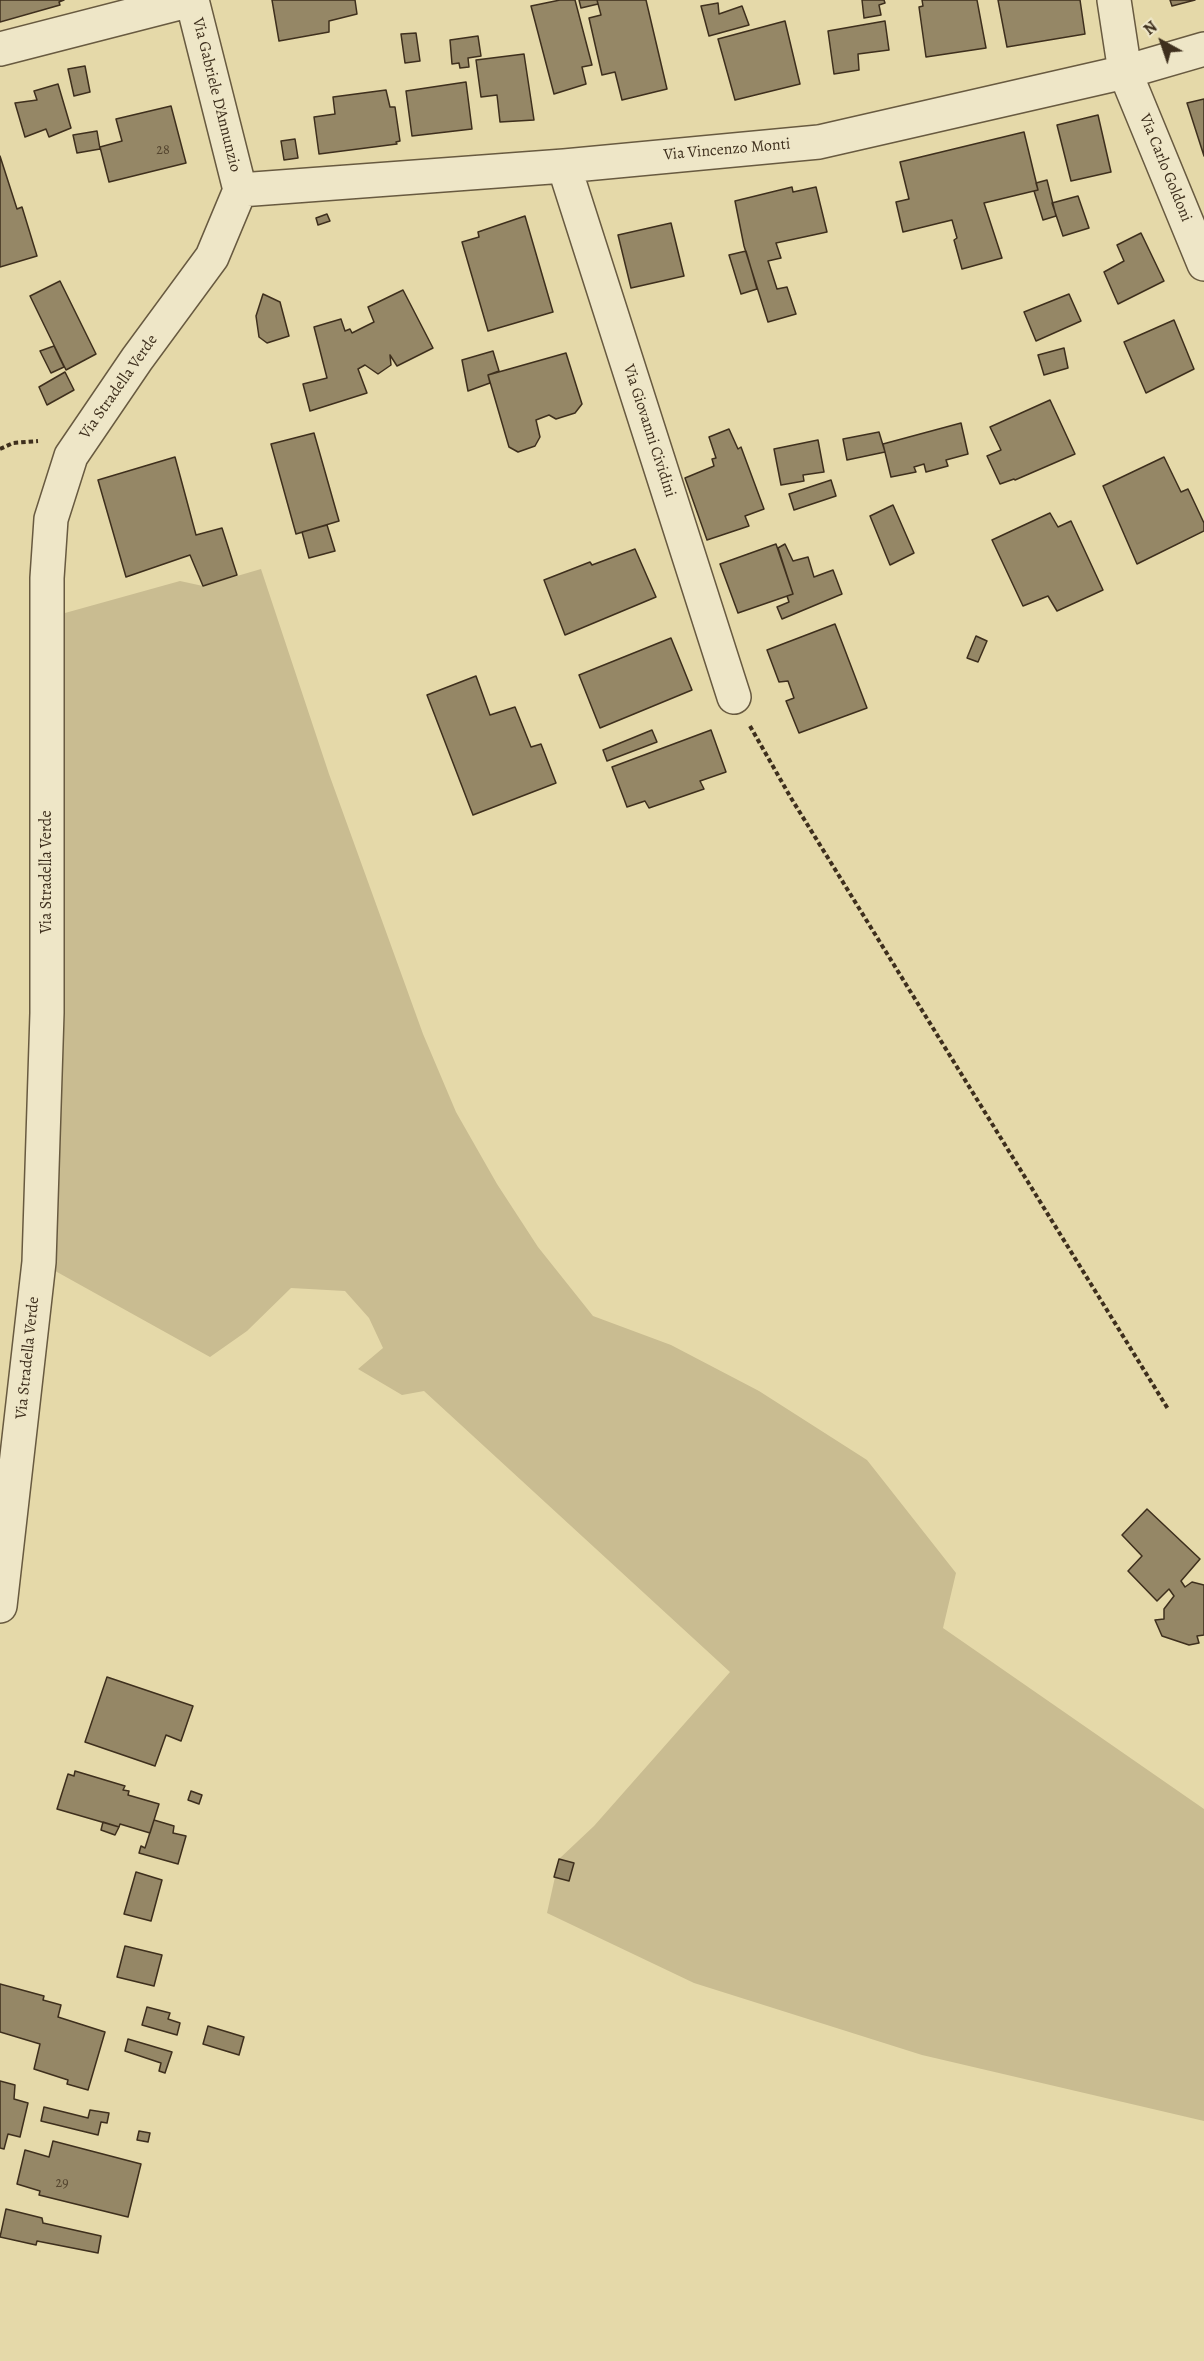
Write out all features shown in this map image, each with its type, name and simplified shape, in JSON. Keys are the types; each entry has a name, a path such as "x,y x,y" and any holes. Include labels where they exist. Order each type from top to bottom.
{"street":[{"path":"0,49 191,0"},
{"name":"Via Gabriele D'Annunzio","path":"191,0 240,190"},
{"name":"Via Carlo Goldoni","path":"1114,0 1125,72 1204,264"},
{"name":"Via Vincenzo Monti","path":"240,190 564,166 819,142 1125,72 1204,49"},
{"name":"Via Giovanni Cividini","path":"564,166 734,697"},
{"name":"Via Stradella Verde","path":"0,1606 39,1262 47,1013 47,578 51,519 71,456 137,359 212,257 240,190"}],"path":[{"path":"734,697 790,798 1168,1409"}],"shaded area":[{"path":"261,569 329,774 423,1034 456,1112 497,1184 538,1247 593,1316 671,1345 759,1391 867,1460 956,1573 943,1628 1204,1809 1204,2121 922,2055 694,1983 547,1913 559,1859 594,1826 730,1672 424,1391 402,1395 358,1369 383,1348 369,1318 345,1291 291,1288 247,1331 210,1357 39,1262 47,618 180,581 203,586"}],"building":[{"path":"0,0 64,0 59,2 60,5 0,22"},
{"path":"272,0 355,0 357,14 329,21 329,32 279,41"},
{"path":"560,0 575,0 592,65 582,67 586,84 554,94 531,6"},
{"path":"579,0 597,0 598,4 581,8"},
{"path":"597,0 646,0 667,89 622,100 615,72 602,75 589,18 601,15"},
{"path":"862,0 884,0 885,3 879,5 881,15 864,18"},
{"path":"922,0 977,0 986,48 926,57 919,7 923,6"},
{"path":"998,0 1080,0 1085,34 1007,47"},
{"path":"1170,0 1195,0 1172,6"},
{"path":"718,3 719,14 742,6 749,25 709,36 701,6"},
{"path":"785,21 800,84 735,100 718,39"},
{"path":"885,21 889,50 858,54 859,70 834,74 828,31"},
{"path":"416,33 420,61 405,63 401,34"},
{"path":"478,36 481,56 468,58 469,67 460,68 459,63 452,64 450,40"},
{"path":"524,54 534,120 500,122 497,95 481,97 476,60"},
{"path":"85,66 90,92 74,96 68,69"},
{"path":"466,82 472,129 412,136 406,91"},
{"path":"58,84 71,128 49,137 46,129 25,137 15,103 37,100 34,91"},
{"path":"386,90 390,107 395,107 400,141 396,142 397,144 319,154 314,117 335,114 333,97"},
{"path":"1204,99 1204,156 1187,103"},
{"path":"171,106 186,163 109,182 100,147 122,141 116,119"},
{"path":"1098,115 1111,172 1071,181 1057,125"},
{"path":"97,131 100,149 77,153 73,135"},
{"path":"1024,132 1038,190 984,203 1002,258 962,269 954,240 957,238 952,220 903,232 896,202 909,199 900,162"},
{"path":"295,139 298,158 284,160 281,141"},
{"path":"0,156 17,209 22,207 37,256 0,267"},
{"path":"1047,180 1056,216 1043,220 1034,191 1038,190 1036,183"},
{"path":"792,187 793,192 816,187 827,232 776,243 781,258 768,261 777,289 787,287 796,314 768,322 744,246 735,201"},
{"path":"1078,196 1089,228 1063,236 1052,203"},
{"path":"327,214 330,221 318,225 316,218"},
{"path":"525,216 553,312 488,331 462,242 479,237 478,232"},
{"path":"671,223 684,276 631,288 618,235"},
{"path":"1141,233 1164,281 1118,304 1104,272 1124,261 1117,245"},
{"path":"746,251 757,289 741,294 729,255"},
{"path":"60,281 96,354 66,370 30,296"},
{"path":"403,290 433,348 397,366 390,355 391,365 378,374 365,365 358,369 367,393 310,411 303,384 327,378 314,327 341,319 345,331 350,329 352,333 374,322 368,307"},
{"path":"263,294 280,302 289,336 267,343 259,337 256,316"},
{"path":"1069,294 1081,321 1036,341 1024,312"},
{"path":"1174,320 1194,369 1146,393 1124,342"},
{"path":"54,346 64,367 51,373 40,351"},
{"path":"1064,348 1068,368 1044,375 1038,355"},
{"path":"493,351 499,371 488,375 490,383 468,391 462,360"},
{"path":"566,353 582,404 575,413 556,419 549,415 536,420 540,437 535,446 518,452 509,447 488,375"},
{"path":"65,372 74,390 47,405 39,387"},
{"path":"1050,400 1075,454 1015,480 1000,484 987,456 1001,450 990,427"},
{"path":"961,423 968,454 946,460 948,466 926,472 924,464 914,467 916,472 891,477 883,444"},
{"path":"729,429 738,449 741,447 764,509 745,516 749,526 707,540 685,478 714,466 712,459 716,458 709,437"},
{"path":"879,432 885,452 847,460 843,439"},
{"path":"314,433 339,521 296,534 271,444"},
{"path":"818,440 824,472 803,475 804,481 781,485 774,449"},
{"path":"175,457 196,535 222,528 237,575 203,586 190,555 126,577 98,480"},
{"path":"1164,457 1181,492 1188,489 1204,523 1204,531 1137,564 1103,486"},
{"path":"831,480 836,496 794,510 789,494"},
{"path":"893,505 914,553 890,565 870,516"},
{"path":"1050,513 1058,527 1071,521 1103,590 1057,611 1048,596 1023,606 992,540"},
{"path":"327,525 335,551 309,558 302,532"},
{"path":"776,544 793,594 738,613 720,564"},
{"path":"785,544 793,561 808,557 814,577 833,570 842,594 782,619 777,607 789,602 787,596 793,594 778,548"},
{"path":"635,549 656,597 565,635 544,580 590,562 592,565"},
{"path":"835,624 867,708 799,733 786,701 794,698 788,681 779,682 767,650"},
{"path":"976,636 987,641 978,662 967,658"},
{"path":"671,638 692,690 600,728 579,675"},
{"path":"476,676 490,715 515,707 531,747 541,744 556,783 473,815 427,695"},
{"path":"652,730 657,742 607,761 603,750"},
{"path":"711,730 726,772 700,781 704,789 649,808 645,801 627,807 612,767"},
{"path":"1147,1509 1200,1559 1181,1581 1185,1587 1192,1582 1204,1585 1204,1635 1197,1636 1199,1643 1189,1645 1162,1636 1155,1620 1164,1619 1164,1609 1174,1596 1169,1589 1157,1601 1128,1571 1142,1556 1122,1535"},
{"path":"107,1677 193,1706 181,1741 166,1735 155,1766 85,1742"},
{"path":"75,1771 125,1786 123,1790 129,1791 128,1795 159,1804 150,1833 120,1824 119,1827 57,1809 68,1774 74,1776"},
{"path":"191,1791 202,1795 199,1804 188,1800"},
{"path":"154,1820 174,1826 173,1833 186,1836 178,1864 139,1853 141,1846 145,1848"},
{"path":"103,1822 119,1827 115,1835 101,1830"},
{"path":"559,1859 574,1863 569,1881 554,1877"},
{"path":"136,1872 162,1880 151,1921 124,1914"},
{"path":"125,1946 162,1955 154,1986 117,1977"},
{"path":"0,1984 44,1996 43,2000 61,2005 58,2017 105,2032 88,2090 67,2084 68,2080 34,2069 40,2044 0,2032"},
{"path":"147,2007 170,2013 168,2019 180,2023 177,2035 142,2025"},
{"path":"208,2026 244,2037 239,2055 203,2044"},
{"path":"128,2039 172,2052 165,2073 159,2071 161,2063 125,2051"},
{"path":"0,2081 15,2085 14,2099 28,2103 20,2137 8,2134 4,2149 0,2148"},
{"path":"44,2107 88,2118 90,2110 109,2113 107,2123 101,2122 98,2135 41,2121"},
{"path":"139,2131 150,2133 148,2142 137,2140"},
{"path":"53,2141 141,2164 128,2217 39,2195 40,2191 17,2184 25,2150 49,2157"},
{"path":"6,2209 42,2218 43,2223 101,2236 98,2253 37,2241 36,2245 0,2237"}]}
